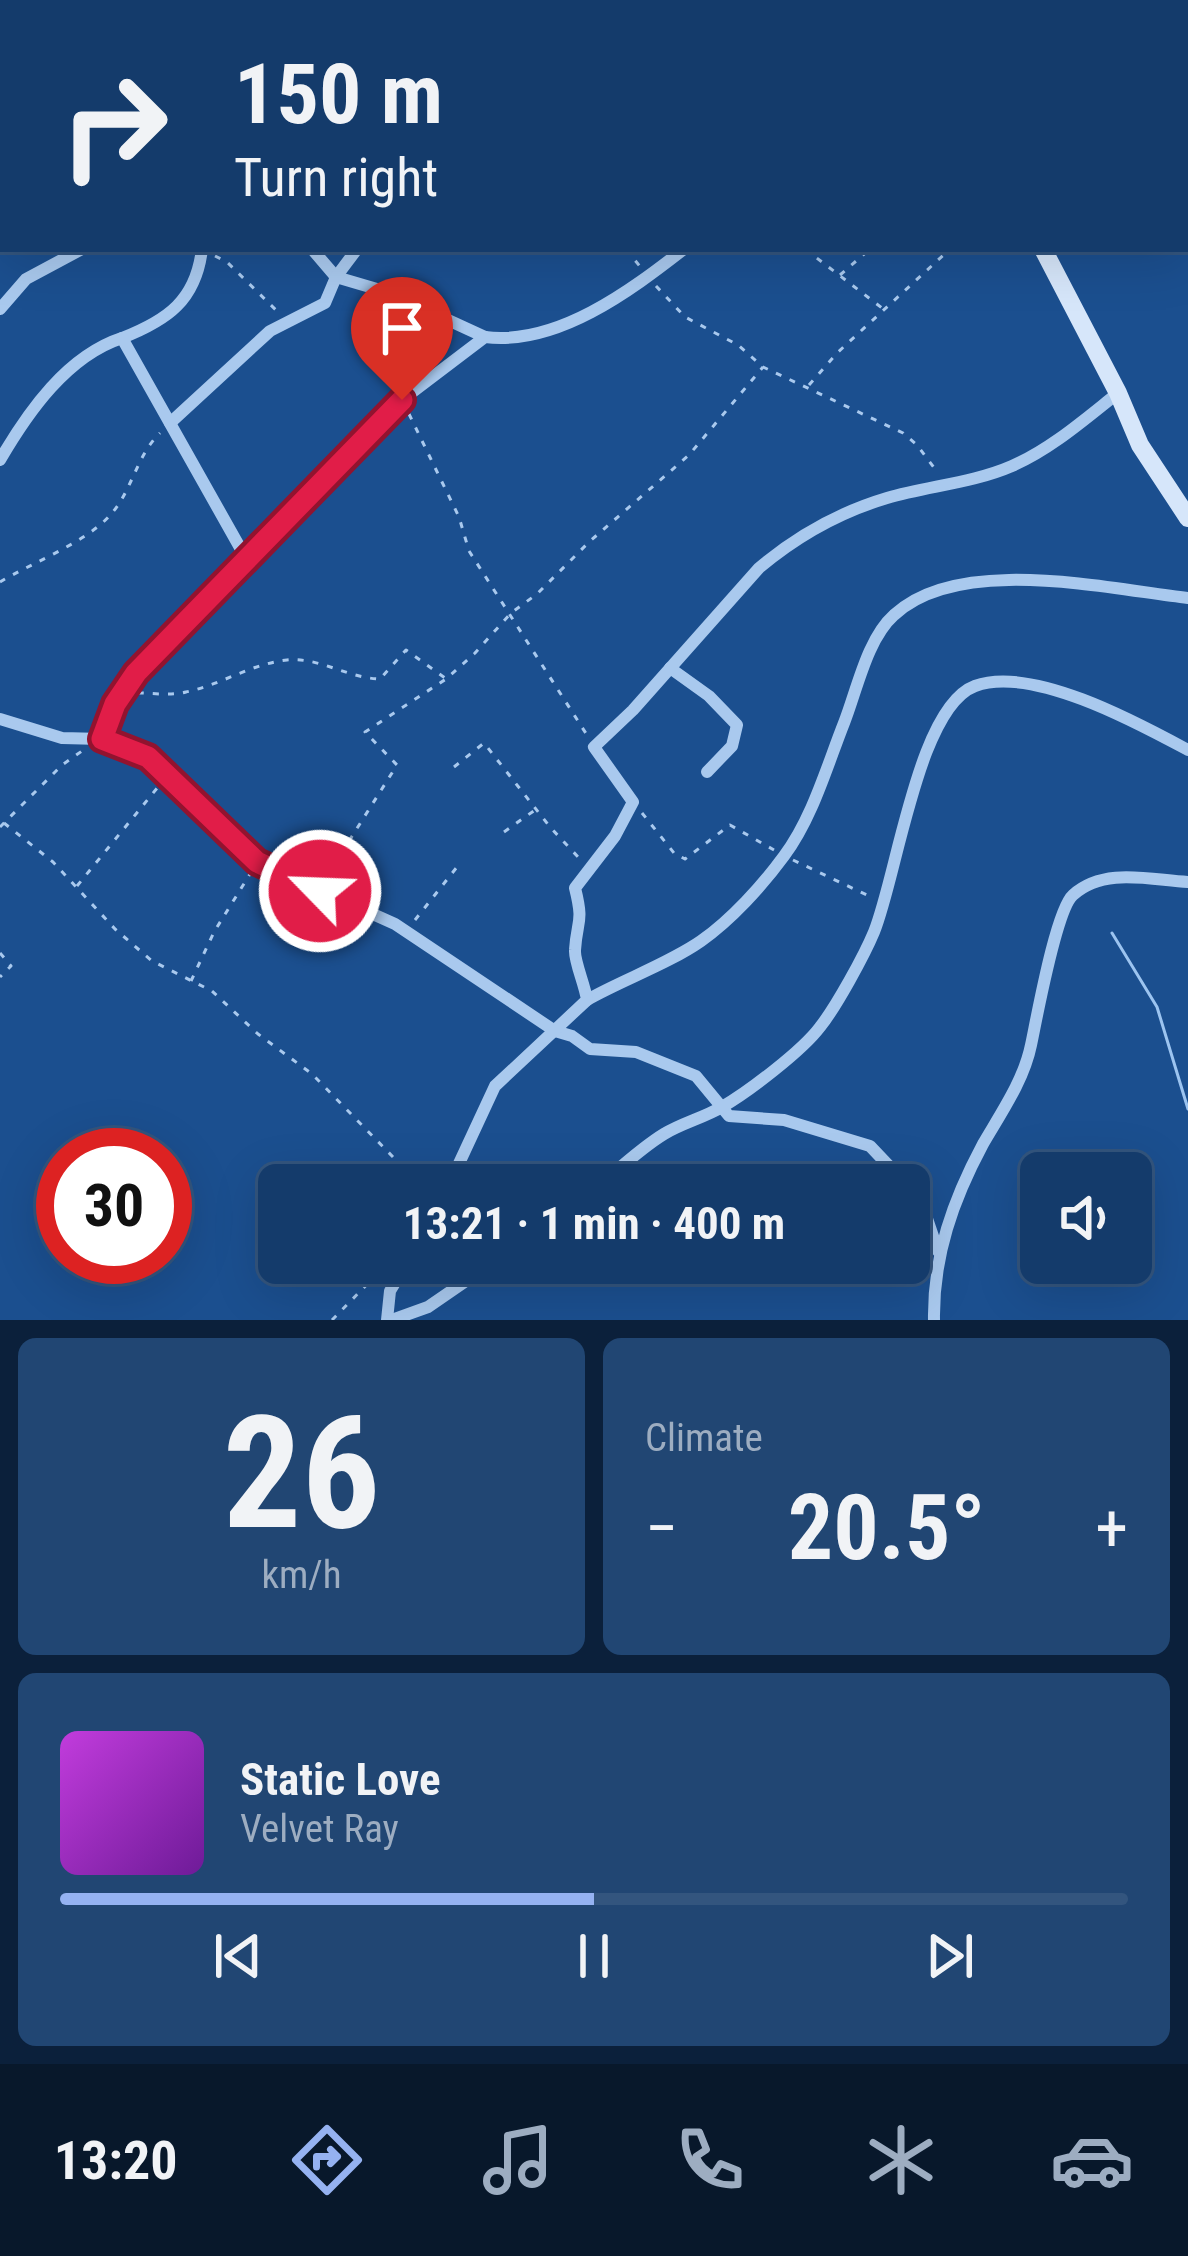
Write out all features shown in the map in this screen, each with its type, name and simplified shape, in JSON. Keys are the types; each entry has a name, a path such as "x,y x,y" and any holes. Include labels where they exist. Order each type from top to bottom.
{"main road":[{"path":"1045,252 1140,445 1188,518"}],"street":[{"path":"0,309 26,279 73,252"},
{"path":"0,460 21,424 79,361 154,326 178,309 202,252"},
{"path":"314,252 335,277 387,292 485,338 511,340 568,322 622,295 680,252"},
{"path":"170,423 254,345 325,303 335,277 355,252"},
{"path":"122,338 247,560"},
{"path":"102,739 115,704 136,673 402,400 485,338"},
{"path":"586,1000 582,970 574,954 582,914 575,889 615,836 633,802 594,747 759,568 783,548 833,518 887,498 1011,466 1046,447 1118,393"},
{"path":"458,1164 495,1086 586,1000 699,942 735,911 784,856 831,758 873,648 891,617 918,598 971,582 1025,581 1188,598"},
{"path":"670,668 709,696 737,725 732,746 706,772"},
{"path":"626,1164 664,1134 720,1109 820,1028 873,934 925,747 954,699 972,687 998,681 1050,689 1124,715 1188,750"},
{"path":"0,718 62,739 102,739 148,757 257,862 406,931 555,1031 590,1049 636,1052 696,1076 729,1116 784,1120 871,1146 888,1164"},
{"path":"934,1320 938,1252 965,1178 1010,1099 1030,1051 1065,903 1077,890 1111,876 1188,882"},
{"path":"930,1228 938,1252"},
{"path":"394,1284 389,1320 428,1307 461,1284"}],"path":[{"path":"207,252 227,262 289,322"},
{"path":"628,252 685,317 738,345 763,368 903,434 917,445 945,484"},
{"path":"808,252 884,309"},
{"path":"837,277 866,252"},
{"path":"806,388 947,252"},
{"path":"320,891 331,866 397,765 365,732 446,679 689,454 763,368"},
{"path":"402,400 459,517 469,550 594,747"},
{"path":"0,582 82,539 110,517 153,440 170,423"},
{"path":"115,704 137,693 179,694 234,673 294,659 321,663 355,678 380,679 406,650 446,679"},
{"path":"102,739 62,765 2,825 76,886 152,961 212,991 258,1034 312,1074 398,1164"},
{"path":"454,767 484,743 589,868"},
{"path":"76,886 166,776"},
{"path":"633,802 674,853 685,859 730,825 884,902"},
{"path":"504,832 537,809"},
{"path":"190,982 257,862"},
{"path":"406,931 458,867"},
{"path":"0,953 11,966 0,976"},
{"path":"332,1320 367,1284"}],"waterway":[{"path":"1112,933 1157,1007 1188,1109"}],"route":[{"path":"320,891 257,862 148,757 102,739 115,704 136,673 402,400"}]}
